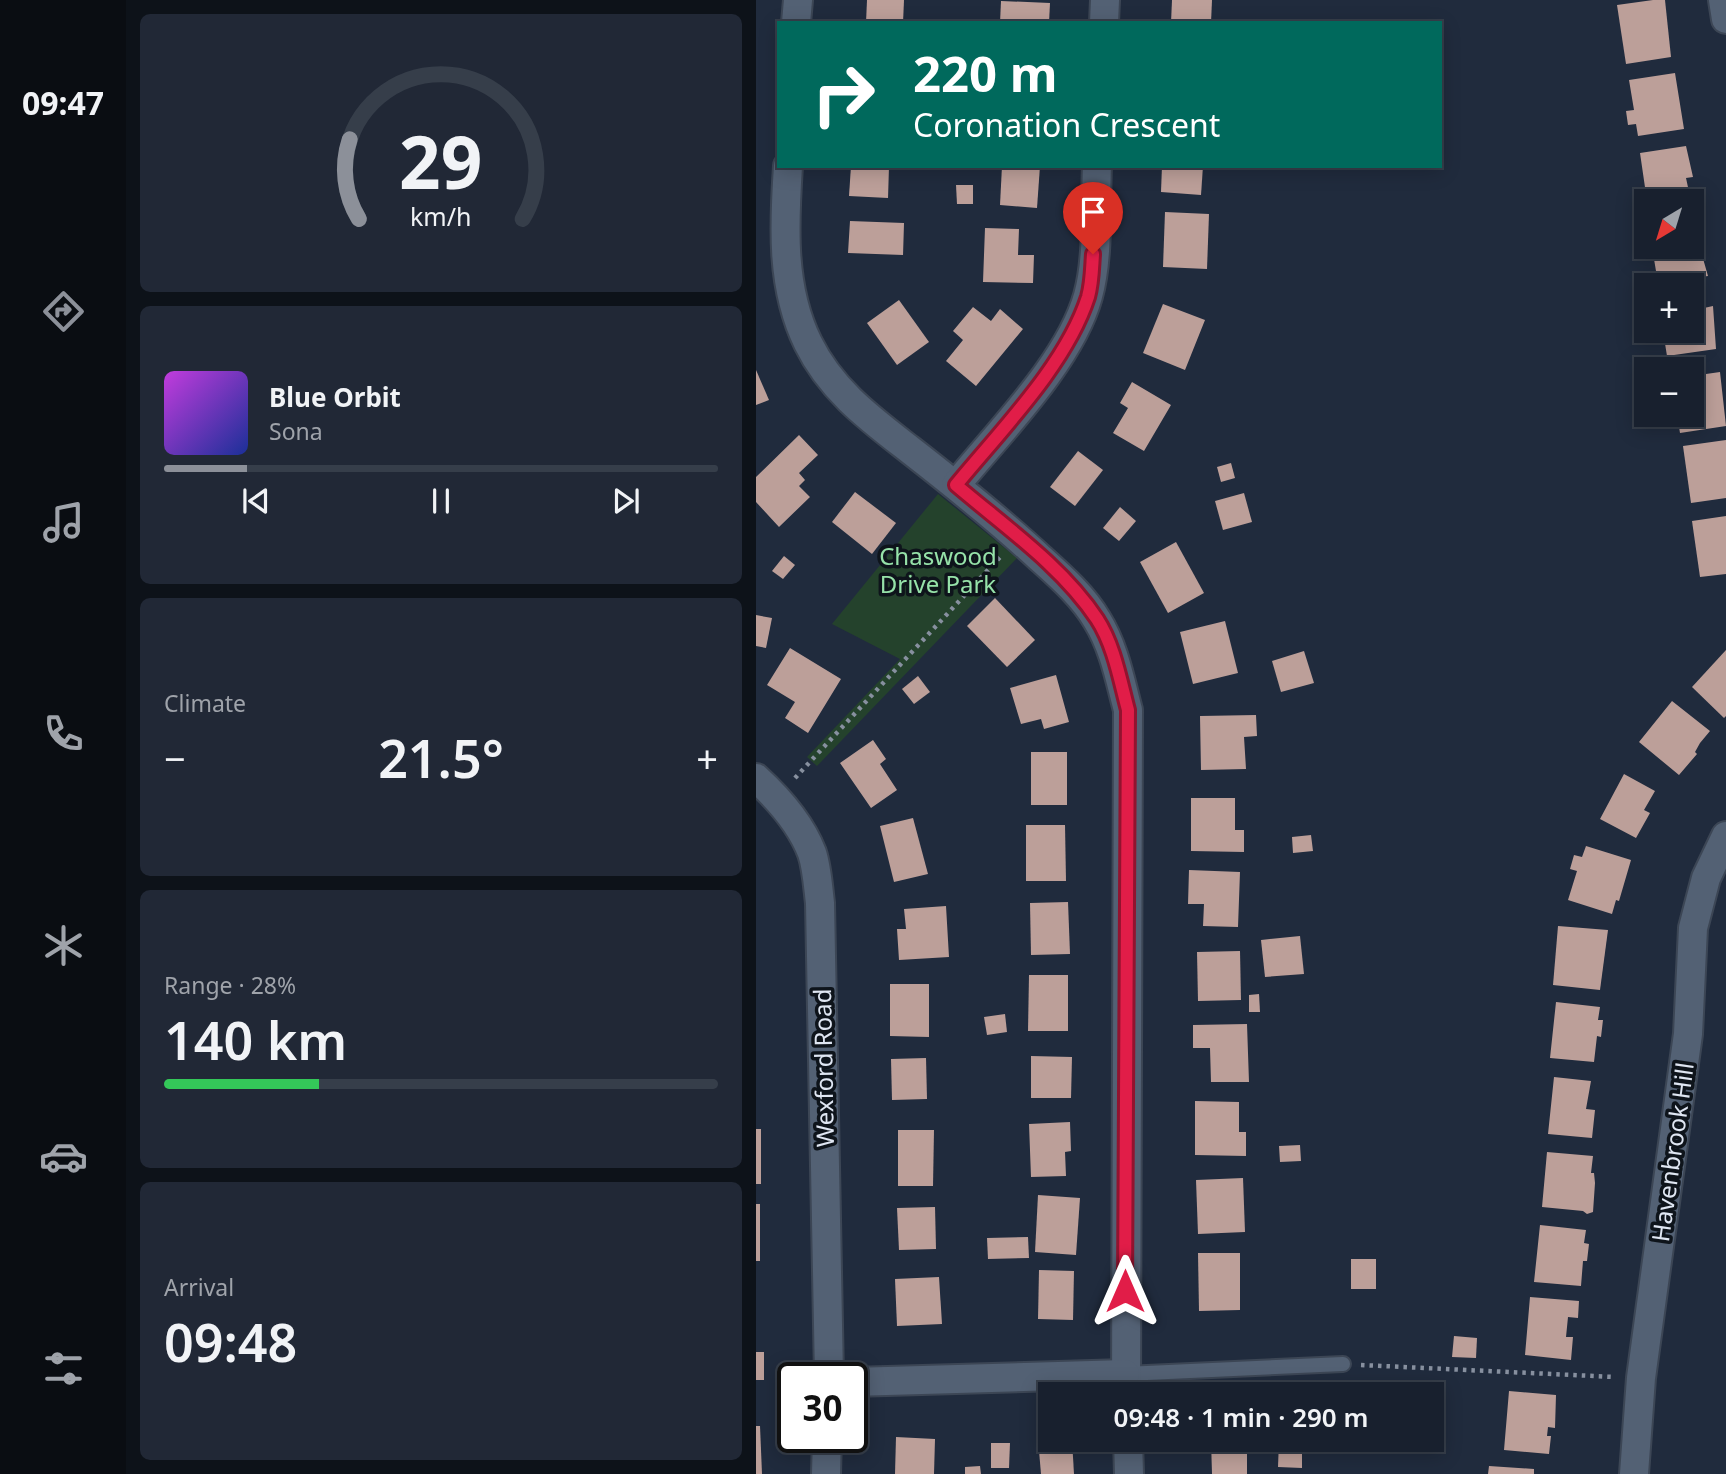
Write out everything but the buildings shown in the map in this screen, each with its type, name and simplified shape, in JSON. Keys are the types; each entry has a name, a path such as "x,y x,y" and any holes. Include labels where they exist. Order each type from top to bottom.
{"street":[{"path":"796,21 797,0"},
{"path":"1104,21 1105,0"},
{"path":"1723,0 1726,19"},
{"path":"788,168 785,255 793,300 807,342 825,373 849,402 956,485 1067,583 1097,620 1115,662 1128,710 1125,1382"},
{"path":"956,485 1050,369 1080,319 1089,293 1097,168"},
{"name":"Wexford Road","path":"756,778 777,797 800,830 813,855 820,903 829,1362"},
{"name":"Havenbrook Hill","path":"1634,1474 1641,1378 1688,1034 1693,928 1706,878 1726,835"},
{"path":"868,1382 1038,1384"},
{"path":"1128,1452 1129,1474"},
{"path":"826,1474 827,1453"}],"lane":[{"path":"1156,1382 1343,1364"}],"path":[{"path":"777,797 1019,538"},
{"path":"1343,1364 1641,1378"}],"green space":[{"name":"Chaswood Drive Park","path":"938,494 1017,558 817,766 807,757 900,659 832,624"}],"route":[{"path":"1093,254 1089,293 1080,319 1050,369 956,485 1067,583 1097,620 1115,662 1128,710 1125,1291"}]}
